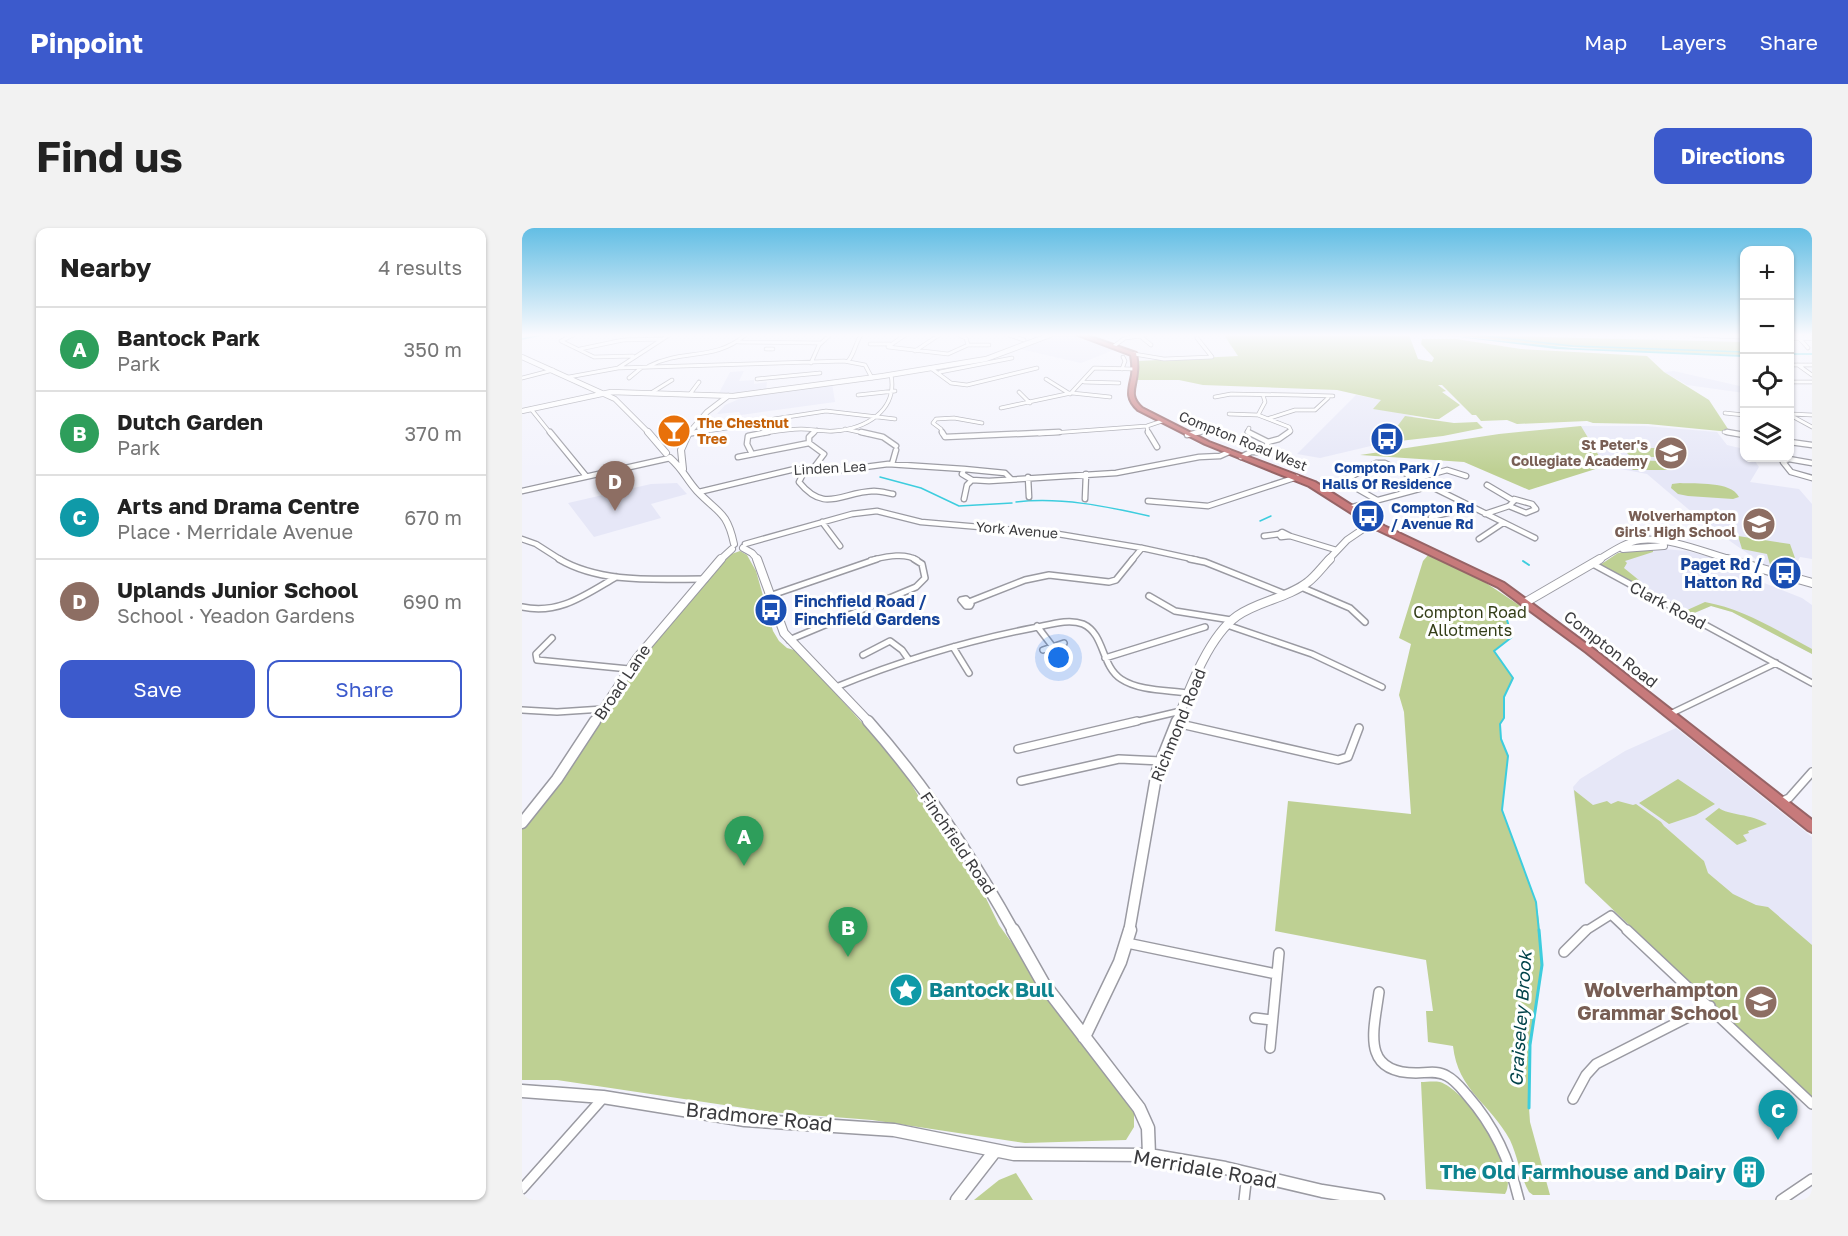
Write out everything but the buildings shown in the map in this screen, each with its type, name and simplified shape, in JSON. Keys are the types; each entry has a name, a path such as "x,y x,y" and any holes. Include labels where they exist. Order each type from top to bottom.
{"highway":[{"name":"Compton Road West","path":"1132,380 1130,390 1133,403 1162,421 1187,435 1297,477 1372,523"},
{"name":"Compton Road","path":"1372,523 1483,574 1526,602 1812,827"}],"street":[{"path":"577,380 605,393 625,406 666,455 683,470 699,492 723,516 738,546"},
{"path":"651,393 670,380"},
{"path":"801,380 802,386"},
{"path":"525,409 616,392 728,396 851,380"},
{"path":"844,429 876,416 892,401 895,391 892,380"},
{"path":"948,380 951,383 968,385 993,380"},
{"path":"1049,380 1070,393"},
{"path":"690,394 697,382 707,381"},
{"path":"1070,393 1084,382 1120,383"},
{"path":"1794,382 1812,382"},
{"path":"857,396 895,391"},
{"path":"1027,393 1020,393 1030,403"},
{"path":"1004,406 1030,403 1070,393 1107,396 1102,404"},
{"path":"1258,415 1265,402 1263,395"},
{"path":"522,491 614,470 666,455 678,449 687,434 715,404 728,396"},
{"path":"1225,398 1217,396 1331,397 1315,410 1295,410 1270,417"},
{"path":"525,409 586,476"},
{"path":"774,419 826,411 895,419"},
{"path":"1725,413 1740,415"},
{"path":"1229,414 1270,417 1289,427 1291,431 1279,439 1268,442 1248,432 1249,428"},
{"path":"1794,415 1812,415"},
{"path":"982,423 952,416 936,419 933,423 941,429 945,437 1010,436 1147,426 1162,421"},
{"path":"1794,417 1812,425"},
{"path":"1794,420 1799,420"},
{"path":"687,434 727,428 734,423"},
{"path":"1147,426 1148,434 1157,447"},
{"path":"751,452 747,444 748,436 795,429 844,429 883,437 896,448 892,464"},
{"path":"809,443 809,437 817,430"},
{"path":"1187,435 1207,431"},
{"path":"1724,432 1740,434"},
{"path":"1241,457 1251,452 1264,452 1268,448 1268,442"},
{"path":"738,457 809,443 824,454 812,470"},
{"path":"1794,443 1812,445"},
{"path":"666,455 678,449"},
{"path":"678,449 683,470"},
{"name":"Linden Lea","path":"972,480 1133,471 1199,457 1220,456 1229,452"},
{"path":"1810,464 1789,459 1783,462 1794,474 1812,478"},
{"path":"1377,500 1347,483 1347,478 1381,463 1391,465 1535,538"},
{"name":"Linden Lea","path":"699,492 786,471 834,471 892,464 1005,473 1011,479"},
{"path":"964,469 963,476 972,480 967,485 964,499"},
{"path":"614,470 624,487"},
{"path":"806,470 799,482 810,496 817,499 832,500 874,490 893,494"},
{"path":"1415,479 1447,470 1466,476"},
{"path":"1085,499 1086,474"},
{"path":"1021,495 1029,496 1028,477"},
{"path":"1148,501 1208,506 1297,477"},
{"path":"1487,484 1514,499 1532,504 1536,509 1526,513 1509,506"},
{"path":"1349,508 1430,486"},
{"path":"1485,514 1509,506 1514,499"},
{"path":"1431,517 1472,507"},
{"name":"York Avenue","path":"738,546 862,512 882,511 921,522 1052,533 1142,548 1211,564 1285,594"},
{"path":"822,522 840,546"},
{"name":"Richmond Road","path":"1084,1037 1127,943 1135,907 1153,787 1161,761 1188,693 1214,642 1229,622 1301,587 1336,550 1363,527 1372,523"},
{"path":"1479,539 1503,523"},
{"path":"1264,536 1287,533 1290,536 1336,550"},
{"path":"522,539 538,543 571,566 616,577 705,579"},
{"name":"Broad Lane","path":"522,823 558,779 629,669 705,579 738,546"},
{"name":"Finchfield Road","path":"738,546 760,563 781,628 789,640 882,737 913,775 998,903 1043,983 1144,1116 1149,1155"},
{"path":"1526,602 1615,551 1654,546 1682,548 1715,555 1812,583"},
{"path":"969,602 1048,575 1111,582 1116,580 1142,548"},
{"path":"772,595 856,563 884,556 909,558 919,562 924,569 925,578 916,587 789,640"},
{"name":"Clark Road","path":"1593,564 1812,683"},
{"path":"1753,579 1762,569"},
{"path":"522,607 539,611 561,608 616,577"},
{"path":"1301,587 1350,608 1365,622"},
{"path":"1149,596 1175,611 1229,622 1312,654 1382,687"},
{"path":"836,687 952,646 992,635 1064,621 1082,623 1095,632 1112,672 1123,681 1188,693"},
{"path":"1037,626 1053,647"},
{"path":"1105,658 1202,630"},
{"path":"551,641 536,654 540,662 629,669"},
{"path":"863,655 890,641 902,650 909,660"},
{"path":"1043,650 1064,643"},
{"path":"952,646 969,673"},
{"path":"1670,714 1776,663"},
{"path":"1362,676 1369,671"},
{"path":"522,710 557,712 603,709"},
{"path":"1018,749 1181,711"},
{"path":"1176,723 1338,760 1348,757 1352,734 1359,728"},
{"path":"1021,781 1119,759 1161,761"},
{"path":"1780,802 1789,798 1812,772"},
{"path":"1564,952 1585,931 1611,915 1812,1104"},
{"path":"1127,943 1276,974"},
{"path":"1270,1048 1279,953"},
{"path":"1379,992 1371,1037 1372,1048 1376,1056 1389,1067 1399,1071 1444,1074 1456,1083 1502,1140 1520,1200"},
{"path":"1573,1099 1596,1064 1710,1006"},
{"path":"1255,1018 1272,1020"},
{"name":"Bradmore Road","path":"522,1090 603,1097 745,1120 894,1130 995,1151"},
{"path":"522,1189 603,1097"},
{"path":"957,1200 995,1151"},
{"name":"Merridale Road","path":"995,1151 1028,1155 1149,1155 1247,1173 1354,1198 1378,1200"},
{"path":"1244,1200 1247,1173"},
{"path":"1781,1200 1812,1179"}],"shaded area":[{"path":"726,380 754,380 754,384 767,382 766,390 736,394 719,393"},
{"path":"1679,380 1715,380 1740,386 1740,392 1687,385"},
{"path":"832,383 835,402 741,415 739,412 717,414 725,405 746,396"},
{"path":"1356,395 1381,400 1399,413 1413,416 1392,441 1320,458 1297,454"},
{"path":"1581,426 1645,426 1717,432 1727,445 1740,448 1740,462 1756,462 1759,467 1750,482 1799,489 1812,504 1812,559 1800,557 1791,575 1770,569 1707,525 1647,474 1605,466"},
{"path":"677,483 687,494 651,504 661,518 594,537 568,503 651,484"},
{"path":"1653,548 1687,551 1752,568 1749,577 1802,598 1812,605 1812,654 1732,612 1711,606 1692,614 1600,565 1618,553"},
{"name":"Wolverhampton Grammar School","path":"1676,728 1812,837 1812,1099 1585,883 1573,787 1580,779 1625,751"}],"green space":[{"path":"1181,380 1677,380 1709,400 1730,432 1587,421 1517,424 1507,420 1481,421 1442,385 1438,385 1446,391 1442,392 1460,405 1439,419 1435,419 1373,409 1381,400 1337,390 1203,385"},
{"path":"1405,416 1454,423 1477,422 1483,428 1443,436 1391,442 1393,432"},
{"path":"1581,426 1605,466 1529,490 1464,462 1360,455 1499,434"},
{"path":"1622,448 1659,448 1669,457 1631,457"},
{"path":"1623,460 1662,461 1672,470 1633,470"},
{"path":"1672,484 1721,486 1729,488 1739,497 1733,499 1678,494 1671,488"},
{"path":"1738,536 1790,544 1795,558 1784,556 1789,571 1771,568 1767,554 1742,549"},
{"path":"1653,548 1653,552 1625,561 1627,563 1624,568 1640,581 1635,584 1600,565 1618,553"},
{"path":"740,551 747,555 756,571 773,631 779,641 787,648 794,650 820,676 900,765 937,827 980,886 999,925 1134,1113 1134,1127 1126,1140 1025,1143 872,1120 770,1112 557,1080 522,1080 522,826 631,669 726,556"},
{"name":"Compton Road Allotments","path":"1429,554 1459,565 1525,609 1507,620 1512,637 1494,651 1513,678 1504,697 1504,718 1500,724 1501,739 1508,756 1502,810 1536,902 1539,921 1542,965 1530,1045 1529,1108 1530,1122 1550,1195 1533,1195 1529,1192 1510,1140 1468,1086 1456,1061 1453,1046 1428,1042 1426,1011 1433,1011 1426,960 1275,931 1288,801 1411,814 1404,712 1399,695 1411,644 1399,638 1423,561"},
{"path":"1705,602 1760,621 1812,649 1812,654 1732,612 1711,606 1692,614 1685,611"},
{"path":"1678,779 1715,804 1696,815 1669,824 1639,803"},
{"path":"1574,790 1593,805 1607,801 1611,804 1618,801 1636,804 1661,822 1704,861 1708,873 1733,894 1756,905 1768,907 1812,945 1812,1099 1585,883"},
{"path":"1719,808 1755,818 1767,824 1748,831 1749,833 1743,835 1747,841 1737,845 1705,819"},
{"path":"1421,1082 1440,1082 1451,1088 1476,1114 1498,1149 1505,1167 1508,1182 1505,1194 1426,1189"},
{"path":"1016,1173 1033,1200 974,1200 999,1180"}],"waterway":[{"path":"880,477 921,488 959,506 1012,503"},
{"path":"1016,502 1066,502 1149,516"},
{"path":"1260,521 1271,516"},
{"name":"Graiseley Brook","path":"1523,561 1529,565"},
{"name":"Graiseley Brook","path":"1524,607 1507,620 1512,637 1494,651 1513,678 1504,697 1504,718 1500,724 1501,739 1508,756 1502,810 1536,902 1539,932"},
{"name":"Graiseley Brook","path":"1529,1108 1530,1045 1542,965 1539,930"}],"place":[{"name":"The Chestnut Tree","path":"674,431"},
{"name":"Compton Park / Halls Of Residence","path":"1387,439"},
{"name":"St Peter's Collegiate Academy","path":"1671,453"},
{"name":"Uplands Junior School","path":"615,511"},
{"name":"Compton Rd / Avenue Rd","path":"1368,516"},
{"name":"Wolverhampton Girls' High School","path":"1759,524"},
{"name":"Paget Rd / Hatton Rd","path":"1785,573"},
{"name":"Finchfield Road / Finchfield Gardens","path":"771,610"},
{"name":"Bantock Park","path":"744,866"},
{"name":"Dutch Garden","path":"848,957"},
{"name":"Bantock Bull","path":"906,990"},
{"name":"Wolverhampton Grammar School","path":"1761,1002"},
{"name":"Arts and Drama Centre","path":"1778,1140"},
{"name":"The Old Farmhouse and Dairy","path":"1749,1172"}]}
